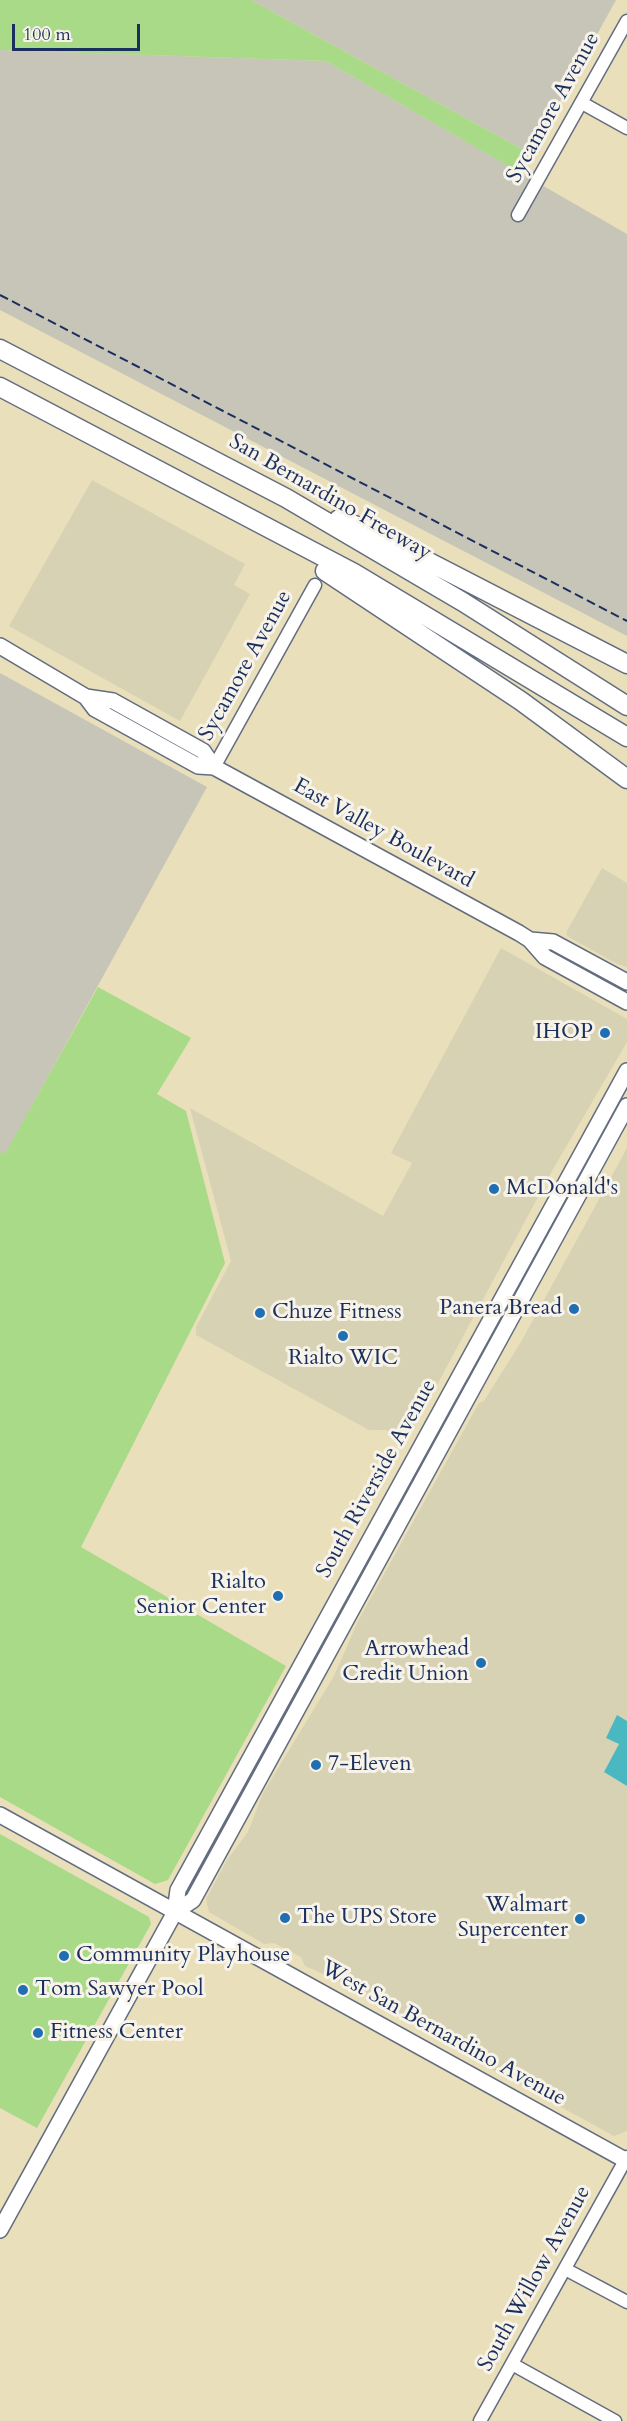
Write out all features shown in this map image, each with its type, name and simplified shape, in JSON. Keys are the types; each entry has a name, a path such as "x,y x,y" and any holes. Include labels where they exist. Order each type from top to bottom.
{"highway":[{"name":"San Bernardino Freeway","path":"0,349 286,498 463,602 627,706"},
{"path":"0,387 115,446 403,601 627,737"},
{"path":"115,446 212,511 343,581 521,701 627,779"},
{"path":"286,498 367,530 627,664"}],"main road":[{"name":"East Valley Boulevard","path":"0,646 86,697 113,701 203,751 214,767 530,939 553,942 627,982"},
{"name":"East Valley Boulevard","path":"530,939 545,957 627,1002"},
{"name":"South Riverside Avenue","path":"0,2230 175,1912 178,1890 627,1071"},
{"name":"South Riverside Avenue","path":"175,1912 193,1900 627,1106"},
{"path":"425,1477 421,1472 422,1465 438,1431 437,1418"},
{"name":"West San Bernardino Avenue","path":"0,1815 626,2159"}],"street":[{"name":"Sycamore Avenue","path":"518,215 627,21"},
{"path":"582,103 627,128"},
{"name":"Sycamore Avenue","path":"214,767 315,585"},
{"name":"South Willow Avenue","path":"480,2421 626,2159"},
{"path":"565,2268 627,2302"},
{"path":"512,2364 608,2420"}],"shaded area":[{"path":"251,0 616,0 531,154"},
{"path":"0,50 326,61 627,234 627,636 0,310"},
{"path":"92,480 245,564 234,585 250,594 180,721 9,626"},
{"path":"0,673 207,787 5,1155 0,1152"},
{"path":"602,868 627,883 627,967 617,964 567,936 567,931"},
{"path":"501,948 627,1019 627,1042 552,1171 417,1422 399,1437 386,1430 369,1430 196,1335 196,1327 231,1261 190,1108 383,1216 412,1163 391,1153"},
{"path":"627,1148 627,2131 614,2136 444,2043 437,2025 413,2012 405,2018 393,2014 372,2002 359,1990 305,1966 301,1957 274,1943 264,1944 209,1912 206,1899 227,1860 248,1832 263,1793 334,1676 358,1621 479,1403 484,1401 521,1342"}],"green space":[{"path":"0,0 251,0 531,154 517,171 326,61 0,50"},
{"path":"98,987 191,1038 157,1094 186,1111 225,1263 81,1547 286,1666 168,1880 155,1884 0,1797 0,1152 5,1154"},
{"path":"0,1834 149,1917 151,1924 37,2128 0,2108"}],"water":[{"path":"617,1715 627,1721 627,1786 604,1772 619,1744 606,1738"}],"railway":[{"path":"0,295 627,621"}],"place":[{"name":"IHOP","path":"605,1033"},
{"name":"McDonald's","path":"494,1189"},
{"name":"Panera Bread","path":"574,1309"},
{"name":"Chuze Fitness","path":"260,1313"},
{"name":"Rialto WIC","path":"343,1336"},
{"name":"Rialto Senior Center","path":"278,1596"},
{"name":"Arrowhead Credit Union","path":"481,1663"},
{"name":"7-Eleven","path":"316,1765"},
{"name":"The UPS Store","path":"285,1918"},
{"name":"Walmart Supercenter","path":"580,1919"},
{"name":"Community Playhouse","path":"64,1956"},
{"name":"Tom Sawyer Pool","path":"23,1990"},
{"name":"Fitness Center","path":"38,2033"}]}
